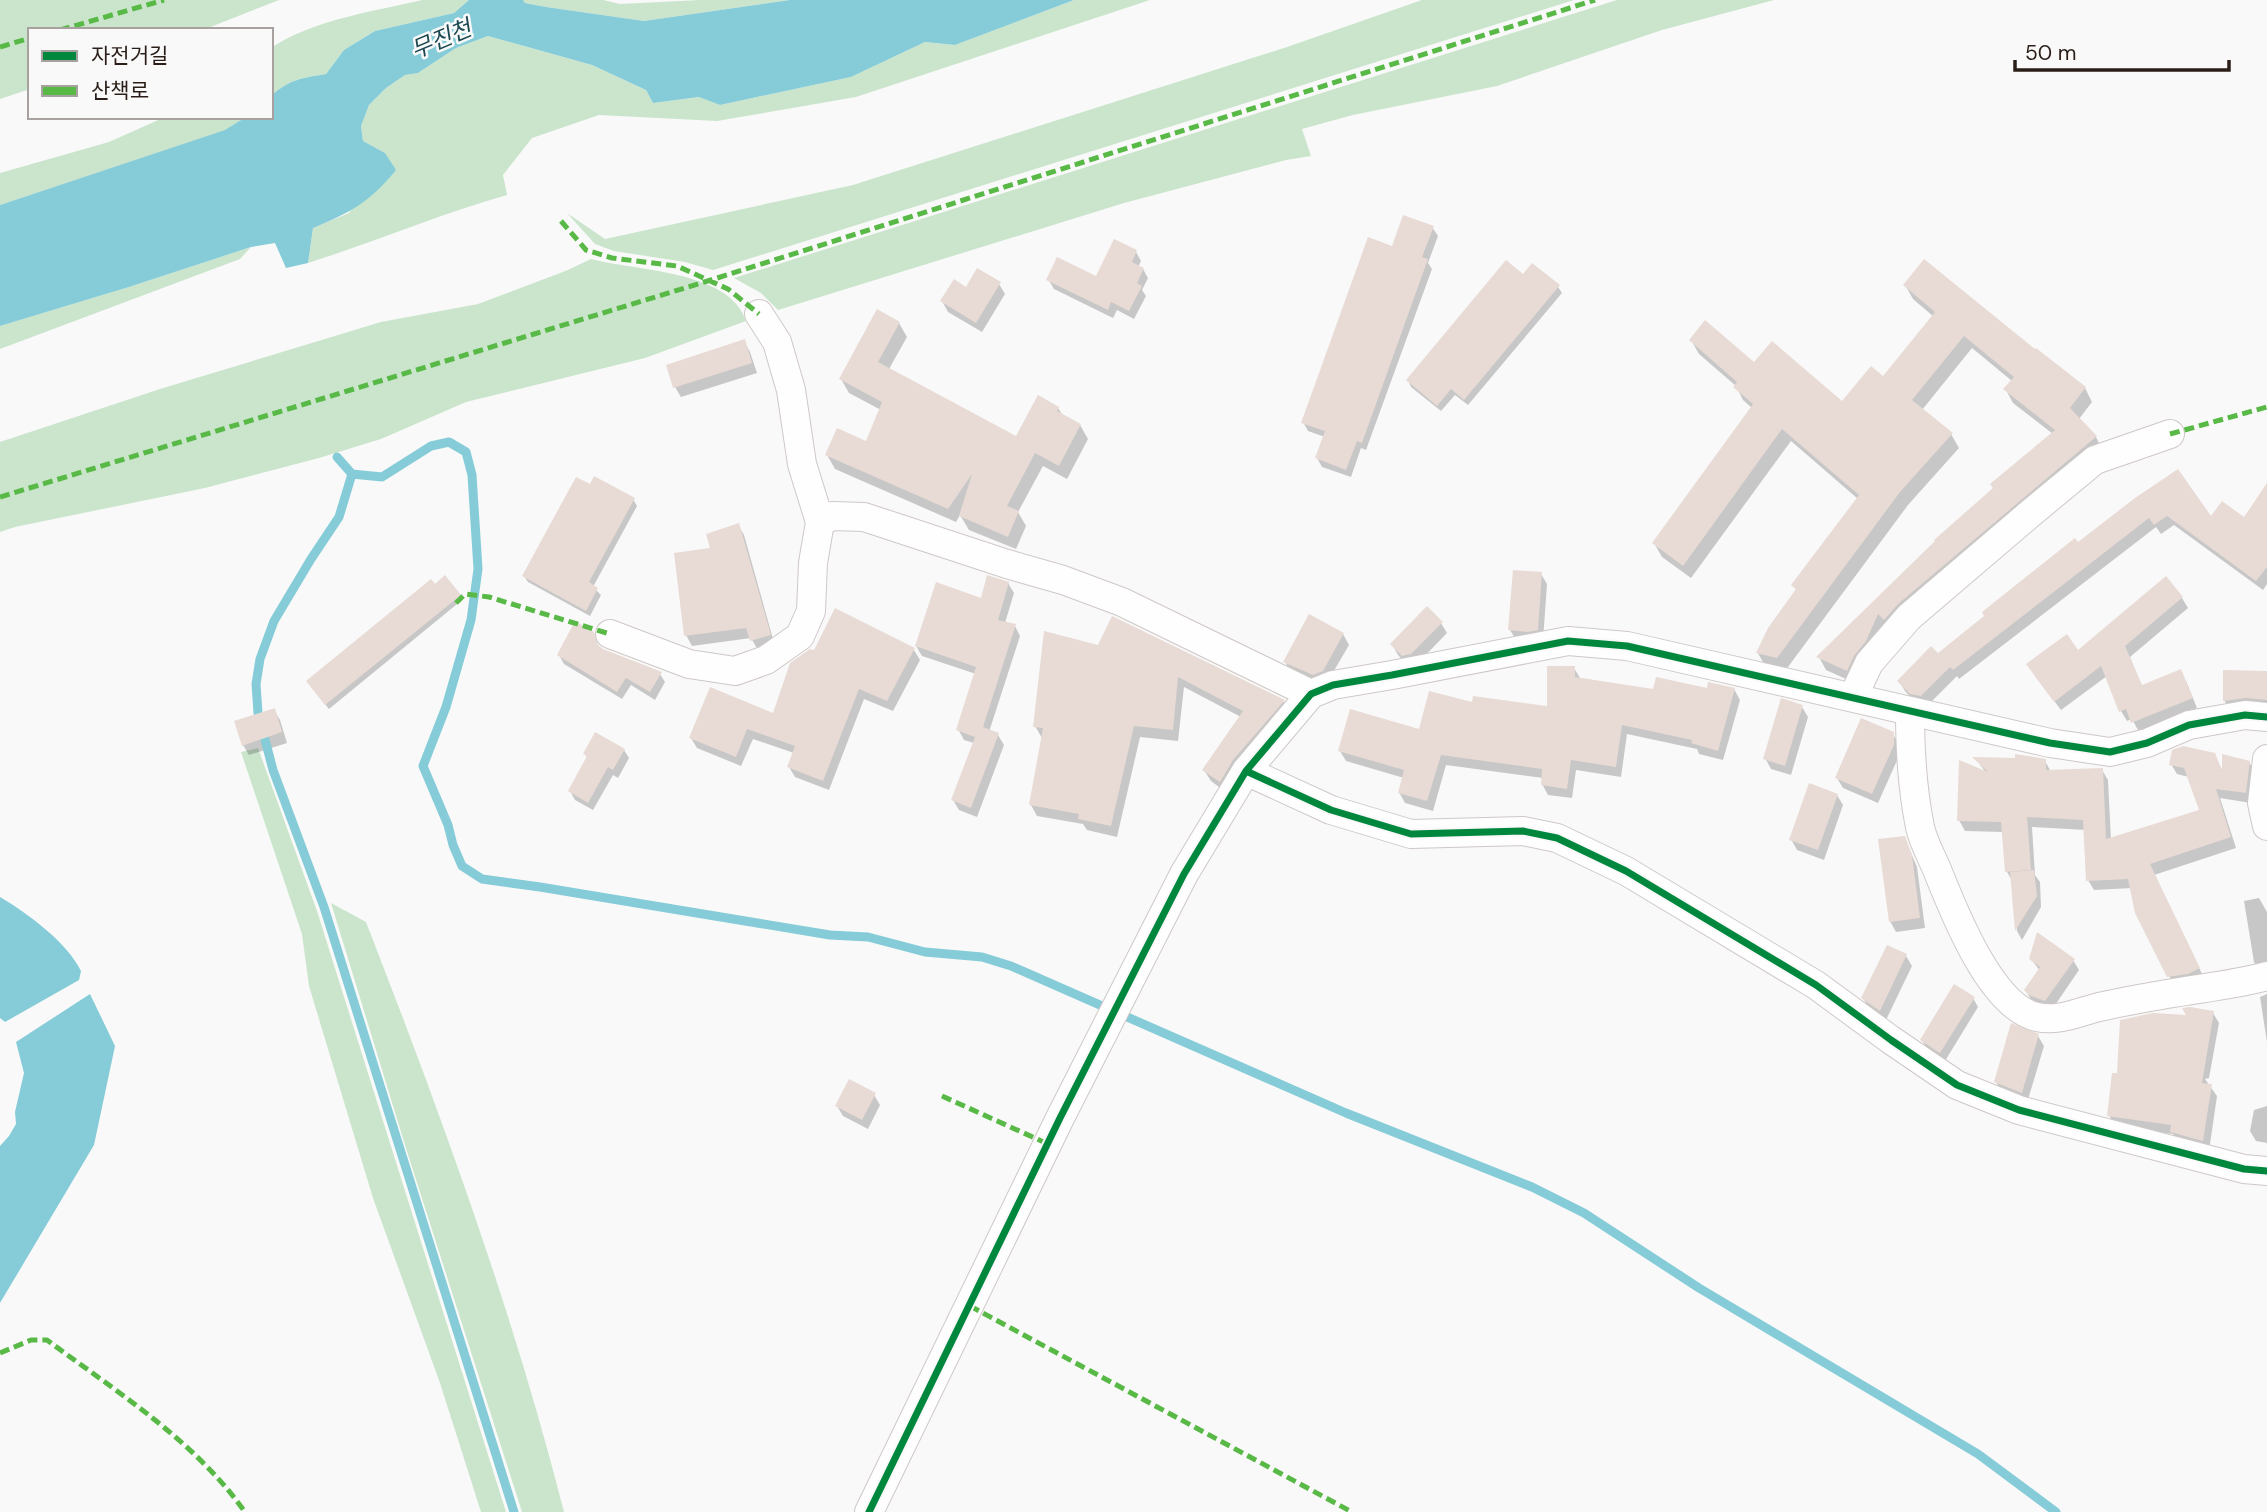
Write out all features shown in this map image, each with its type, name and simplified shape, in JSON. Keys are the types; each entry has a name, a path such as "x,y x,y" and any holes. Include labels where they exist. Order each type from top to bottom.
{"street":[{"path":"610,634 690,664 735,671 766,660 800,636 810,611 813,563 820,522 802,464 791,390 777,342 759,314"},
{"path":"1853,697 1869,663 1909,617 2032,512 2095,460 2170,434"},
{"path":"820,522 832,516 864,517 1063,580 1122,602 1311,694"},
{"path":"869,1512 1184,874 1246,771 1311,694 1333,685 1568,641 1627,646 2050,743 2110,752 2147,743 2189,725 2245,715 2267,717"},
{"path":"1910,710 1910,766 1920,830 1956,916 1984,968 2018,1008 2035,1017 2055,1019 2169,993 2233,985 2267,976"},
{"path":"2267,758 2262,803 2267,826"},
{"path":"1246,771 1331,810 1411,834 1522,831 1557,838 1626,871 1816,985 1957,1085 2019,1111 2244,1169 2267,1171"}],"green space":[{"path":"0,0 279,0 208,28 28,28 28,90 0,99"},
{"path":"422,0 469,0 454,13 375,31 344,50 326,74 297,80 273,94 273,47 306,30"},
{"path":"523,0 603,0 620,4 700,0 790,0 644,21 546,7 525,3"},
{"path":"1074,0 1150,0 856,97 717,121 599,115 532,138 503,175 507,195 308,263 313,228 349,213 385,153 363,141 361,126 369,105 386,88 405,75 418,73 456,48 488,36 592,65 646,90 653,103 700,97 720,105 851,77 925,42 955,45"},
{"path":"1422,0 1574,0 713,270 685,262 614,251 595,244 567,213 605,239 853,185 1287,47"},
{"path":"1617,0 1774,0 1662,30 1497,86 1353,115 1302,129 1311,156 1286,160 1124,203 778,310 761,293 734,278"},
{"path":"161,119 243,119 226,130 0,205 0,173 109,142"},
{"path":"251,247 240,259 0,349 0,326"},
{"path":"591,259 655,270 702,282 721,291 737,304 746,321 645,358 466,402 381,439 319,458 205,488 0,532 0,442 160,389 381,322 478,304"},
{"path":"258,748 317,911 506,1512 481,1512 440,1383 373,1198 309,986 302,934 241,752"},
{"path":"331,903 366,922 394,995 499,1288 564,1512 522,1512"}],"water":[{"name":"무진천","path":"469,0 523,0 525,3 546,7 644,21 790,0 1074,0 955,45 925,42 851,77 720,105 699,97 653,103 646,90 592,65 488,36 456,48 418,73 405,75 386,88 369,105 361,126 363,141 385,153 396,170 359,205 313,228 308,263 286,268 275,243 251,247 0,326 0,205 225,130 243,119 273,119 273,94 297,80 326,74 344,50 375,31 454,13"},
{"path":"0,897 56,939 81,971 79,980 5,1022 0,1018"},
{"path":"90,994 115,1046 94,1145 0,1303 0,1146 16,1124 15,1112 24,1073 16,1042"}],"building":[{"path":"1403,215 1434,226 1422,257 1428,259 1362,443 1357,441 1346,470 1315,458 1325,431 1301,423 1368,237 1392,246"},
{"path":"1114,239 1137,250 1132,262 1144,268 1137,283 1142,286 1129,311 1111,302 1108,310 1046,280 1057,257 1096,276"},
{"path":"1924,259 2086,387 2070,408 2097,436 1898,604 1884,620 1878,614 1866,641 1854,656 1847,671 1816,657 1934,540 1993,488 1990,484 2055,430 2003,389 2014,377 1964,336 1912,400 1953,433 1900,492 1777,658 1756,653 1768,628 1796,589 1791,585 1859,495 1782,429 1683,566 1652,543 1753,404 1733,387 1737,382 1689,340 1705,320 1754,362 1772,341 1842,401 1871,366 1883,376 1935,312 1903,285"},
{"path":"1506,260 1523,274 1532,263 1560,285 1464,400 1451,389 1437,406 1406,380"},
{"path":"977,268 1001,282 976,323 940,301 954,279 966,287"},
{"path":"877,309 900,322 878,362 1016,436 1038,395 1059,407 1057,411 1081,424 1059,466 1035,453 1007,506 1019,511 1008,537 959,516 972,474 948,509 825,455 837,428 866,441 882,402 839,379"},
{"path":"745,339 752,363 673,388 666,365"},
{"path":"2178,469 2211,516 2222,501 2244,517 2267,483 2267,567 2256,581 2167,516 2154,525 2149,518 1953,670 1950,667 1921,696 1910,694 1897,681 1931,646 1938,653 1984,616 1982,612 2075,538 2078,542"},
{"path":"594,476 635,498 589,582 598,588 586,611 522,576 576,477 590,484"},
{"path":"739,523 771,635 750,641 746,628 684,636 674,553 710,548 706,534"},
{"path":"1513,570 1542,572 1538,630 1508,630"},
{"path":"445,575 461,595 325,705 306,681 431,579 435,584"},
{"path":"987,575 1009,582 998,620 1016,624 983,727 999,733 971,808 951,800 975,737 956,730 976,667 915,646 936,582 981,598"},
{"path":"2166,576 2183,597 2125,646 2142,685 2181,669 2193,698 2131,723 2126,709 2119,712 2101,666 2054,702 2026,664 2067,634 2078,650"},
{"path":"1427,606 1443,622 1411,654 1402,656 1390,644"},
{"path":"835,608 915,648 887,701 859,689 823,781 787,767 795,746 747,729 736,757 689,738 710,687 773,713 790,663 810,649 814,650"},
{"path":"1309,614 1344,633 1323,671 1313,675 1283,662"},
{"path":"1112,616 1285,700 1233,760 1220,782 1202,770 1243,711 1178,677 1173,730 1134,726 1111,826 1078,819 1079,814 1029,805 1043,728 1033,727 1044,631 1098,645"},
{"path":"575,621 594,632 597,644 603,649 662,672 650,692 626,678 617,692 557,655"},
{"path":"1547,666 1575,666 1575,677 1653,689 1656,677 1707,688 1708,682 1735,688 1718,751 1691,743 1692,740 1622,725 1616,767 1571,760 1567,789 1541,785 1542,769 1441,755 1427,801 1398,793 1404,770 1338,751 1350,709 1419,729 1429,691 1472,702 1473,696 1547,706"},
{"path":"2223,670 2267,671 2267,700 2246,698 2223,701"},
{"path":"1781,698 1803,705 1785,766 1763,759"},
{"path":"275,708 282,732 242,746 234,721"},
{"path":"1861,718 1894,732 1894,745 1872,794 1835,778"},
{"path":"595,732 625,749 613,770 608,767 588,803 568,791 587,756 583,754"},
{"path":"2183,746 2215,753 2222,771 2222,754 2250,761 2246,793 2216,789 2231,837 2150,864 2200,968 2188,974 2167,977 2135,913 2128,879 2086,881 2083,820 2027,817 2031,870 2005,872 2001,822 1957,821 1959,760 1988,772 1972,757 2015,758 2015,754 2046,759 2046,770 2103,768 2106,839 2199,810 2184,768 2169,765 2172,750"},
{"path":"1809,783 1838,794 1818,850 1789,840"},
{"path":"1905,836 1912,855 1920,918 1889,922 1878,839"},
{"path":"2034,870 2037,896 2015,931 2010,872"},
{"path":"2037,932 2075,959 2045,1001 2029,995 2024,990 2040,967 2029,959"},
{"path":"1887,945 1907,954 1880,1011 1861,998"},
{"path":"1954,984 1975,997 1940,1053 1920,1040"},
{"path":"2182,1008 2214,1011 2202,1083 2212,1084 2203,1141 2170,1132 2171,1125 2107,1116 2112,1073 2117,1073 2120,1020 2153,1013 2186,1015"},
{"path":"2011,1023 2039,1034 2022,1093 1994,1082"},
{"path":"849,1079 876,1093 862,1120 835,1106"}],"waterway":[{"path":"337,457 352,474 382,477 431,446 449,442 466,452 472,475 478,569 471,620 446,707 423,766 462,866 482,879 830,935 868,937 925,952 982,957 1011,966 1346,1113 1532,1187 1584,1213 1699,1288 1978,1454 2056,1512"},
{"path":"352,474 339,517 274,621 260,659 256,684 258,713 273,770 324,907 514,1512"}],"marked path":[{"path":"67,28 164,0"},
{"path":"0,497 711,280 1595,0"},
{"path":"0,47 28,39"},
{"path":"561,221 586,250 612,258 677,266 728,289 759,314"},
{"path":"2170,434 2267,407"},
{"path":"456,603 465,594 489,597 610,634"},
{"path":"942,1096 1048,1144"},
{"path":"970,1306 1352,1512"},
{"path":"0,1353 31,1340 47,1340 153,1418 202,1462 245,1512"}],"cycle path":[{"path":"869,1512 1060,1118 1184,874 1246,771 1311,694 1333,685 1568,641 1627,646 2050,743 2110,752 2147,743 2189,725 2245,715 2267,717"},
{"path":"1246,771 1331,810 1411,834 1523,831 1557,838 1626,871 1816,985 1957,1085 2019,1110 2244,1169 2267,1171"}]}
